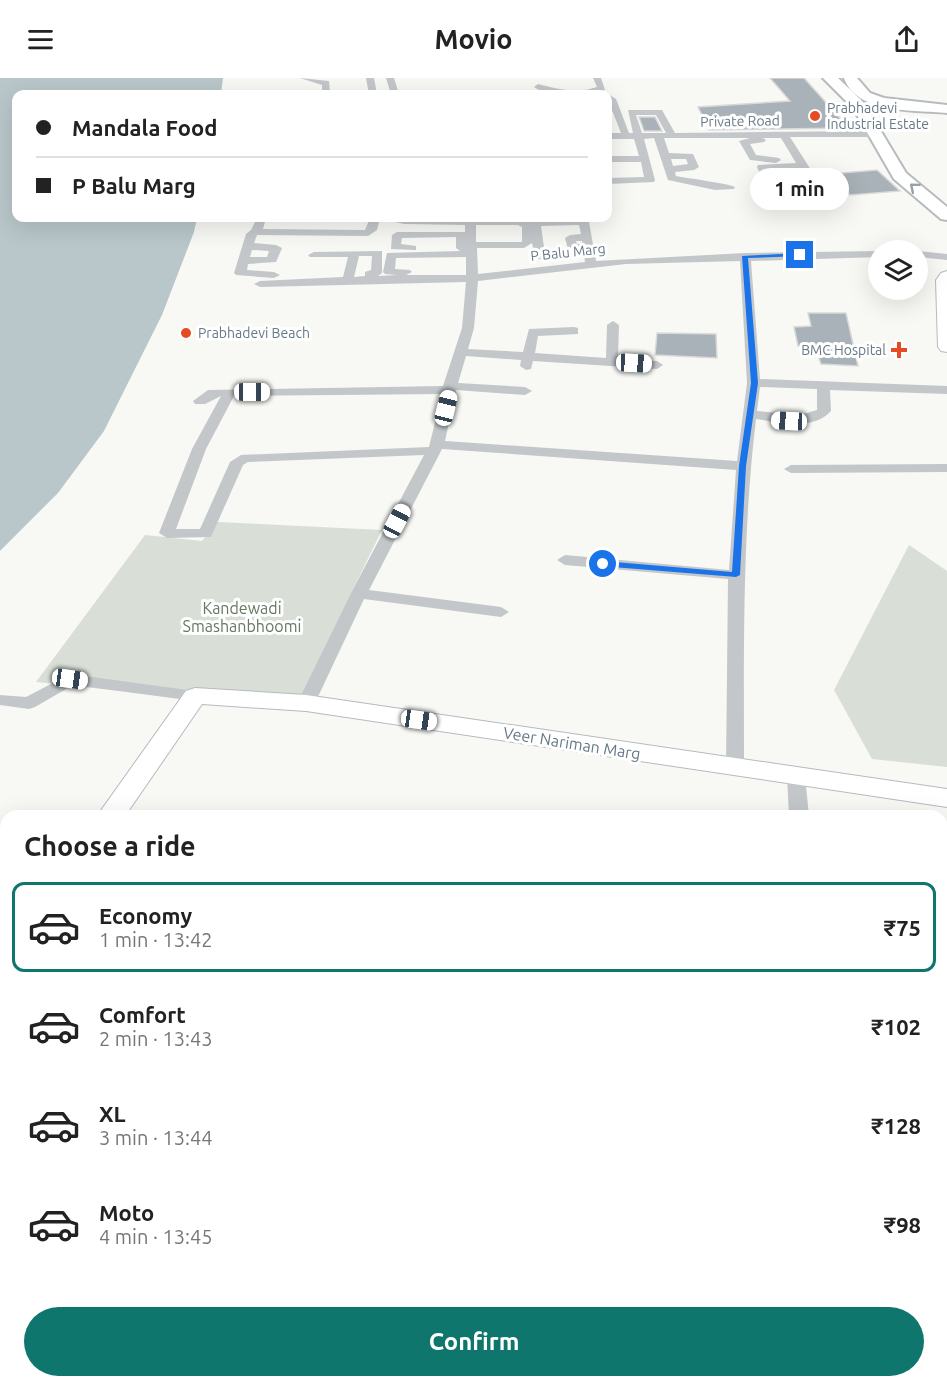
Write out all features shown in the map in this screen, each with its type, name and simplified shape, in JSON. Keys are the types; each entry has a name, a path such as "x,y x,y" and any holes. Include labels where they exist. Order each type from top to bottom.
{"main road":[{"path":"830,78 859,106 873,134 900,176 947,215"},
{"path":"849,78 865,96 882,102 947,109"},
{"path":"873,134 903,114 922,110 947,109"}],"street":[{"path":"597,78 602,88 597,90"},
{"path":"303,81 326,83 326,90"},
{"path":"538,87 548,90"},
{"path":"612,109 632,136"},
{"path":"612,181 650,180 645,159 635,147 631,112 659,112 674,140"},
{"name":"Private Road","path":"659,140 873,134"},
{"path":"612,136 659,140 672,178 676,180 715,187 730,187"},
{"path":"801,163 754,159 744,141 785,137 801,163 814,186 771,186 761,168 763,166 801,163"},
{"path":"665,156 690,156 694,167 669,169"},
{"path":"612,159 645,159"},
{"path":"256,232 260,222"},
{"path":"319,232 320,222"},
{"path":"327,275 243,275 240,273 251,234 256,232 372,231 374,222"},
{"path":"466,222 467,250 461,272 388,271 392,254 467,250 524,245 527,243 527,225 523,222"},
{"path":"583,222 589,251 540,257 535,224 583,222"},
{"path":"346,278 345,254 350,232"},
{"path":"306,703 359,593 435,448 468,328 472,278 467,250 463,235 400,233 397,235 395,246 399,248 467,250"},
{"path":"243,261 272,261 276,248 247,246"},
{"name":"P Balu Marg","path":"260,284 346,278 472,278 589,251 745,256 868,254"},
{"path":"314,255 345,254"},
{"path":"928,255 947,257"},
{"path":"735,767 736,575 743,466 754,383 745,256"},
{"path":"947,276 944,280 947,346"},
{"path":"612,362 613,326"},
{"path":"526,362 533,332 574,331"},
{"path":"461,352 526,362 657,364"},
{"path":"754,383 947,390"},
{"path":"749,417 803,419 818,417 824,411 823,385"},
{"path":"200,401 213,393 230,392 450,388 525,392"},
{"path":"230,392 199,449 167,533 206,534 237,462 246,458 435,448 743,466"},
{"path":"749,417 828,423"},
{"path":"791,469 947,468"},
{"path":"565,560 736,575"},
{"path":"359,593 501,612"},
{"path":"0,700 29,703 70,679 195,696 115,810"},
{"name":"Veer Nariman Marg","path":"195,696 306,703 947,798"},
{"path":"796,776 799,810"}],"green space":[{"name":"Kandewadi Smashanbhoomi","path":"218,522 382,530 294,709 36,682 145,535 202,541"},
{"path":"909,545 947,571 947,767 872,759 834,690"}],"shaded area":[{"path":"0,78 223,78 222,90 12,90 12,222 196,222 162,315 104,431 58,493 0,551"}],"building":[{"name":"Prabhadevi Industrial Estate","path":"770,78 804,78 849,128 709,130 698,107 790,101"},
{"path":"639,117 655,117 662,131 644,131"},
{"path":"877,170 900,191 850,195 829,174"},
{"path":"808,313 846,313 858,366 821,364 815,346 798,346 794,327 811,326"},
{"path":"657,333 716,334 717,358 655,355"}],"place":[{"name":"Prabhadevi Industrial Estate","path":"815,116"},
{"name":"Prabhadevi Beach","path":"186,333"},
{"name":"BMC Hospital","path":"899,350"}],"route":[{"path":"603,564 736,575 743,466 754,383 745,256 800,255"}]}
